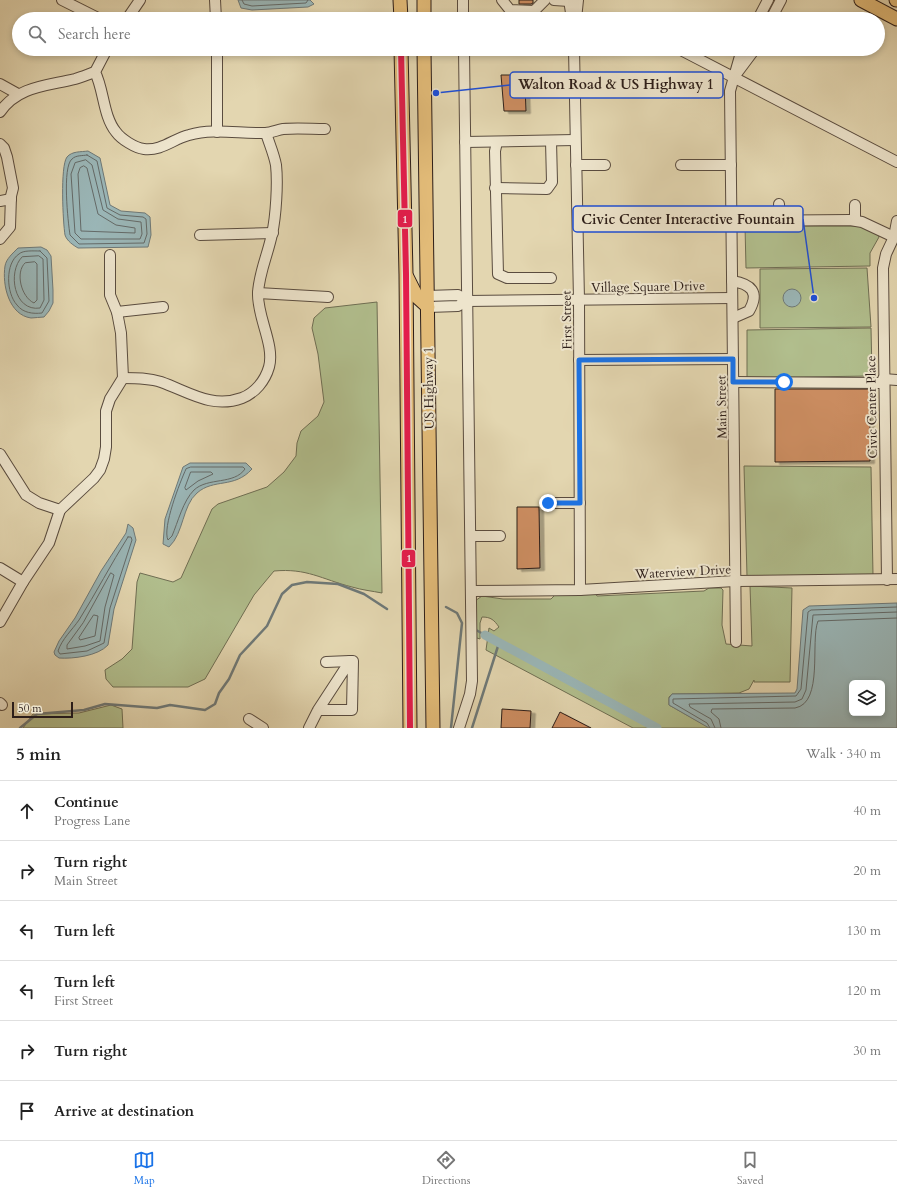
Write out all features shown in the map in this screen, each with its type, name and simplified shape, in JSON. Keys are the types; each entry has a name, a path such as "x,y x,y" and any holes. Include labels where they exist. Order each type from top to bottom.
{"main road":[{"path":"400,0 401,12"},
{"path":"424,0 424,12"},
{"path":"861,0 884,12"},
{"path":"885,13 897,19"},
{"name":"US Highway 1","path":"401,56 406,274 410,728"},
{"name":"US Highway 1","path":"424,56 433,728"},
{"path":"406,274 417,298 427,301"}],"street":[{"path":"62,0 86,12"},
{"path":"132,12 140,0"},
{"path":"215,0 216,12"},
{"path":"463,0 463,12"},
{"path":"502,0 510,10 534,11 545,0"},
{"path":"554,0 572,0"},
{"path":"572,0 572,12"},
{"path":"572,0 575,12"},
{"path":"762,12 768,0"},
{"path":"775,12 781,0"},
{"path":"104,56 96,72 109,117 116,132 126,141 142,149 155,149 168,145 189,135 217,132 266,133 283,129 325,129"},
{"path":"217,56 217,132"},
{"path":"459,728 470,694 472,681 464,56"},
{"name":"First Street","path":"574,56 579,300 580,590"},
{"path":"694,56 735,76 897,162"},
{"name":"Main Street","path":"736,642 730,91 740,56"},
{"name":"Main Street","path":"735,76 750,56"},
{"path":"0,112 18,94 39,86 75,79 96,72"},
{"path":"0,84 18,94"},
{"path":"123,378 148,379 208,401 241,398 253,393 263,381 269,366 269,349 260,317 258,293 262,272 273,233 276,164 266,133"},
{"path":"465,142 575,140"},
{"path":"495,188 547,189 552,182 550,141"},
{"path":"497,142 495,151 495,188 498,274 507,278 551,278"},
{"path":"0,144 4,148 7,157 13,188 10,199 10,227 0,239"},
{"path":"576,164 605,165"},
{"path":"681,165 731,165"},
{"path":"0,201 10,199"},
{"path":"780,204 780,220"},
{"path":"855,205 855,220"},
{"path":"732,220 855,220 895,235"},
{"name":"Civic Center Place","path":"892,579 883,381 883,268 886,254 895,235 897,221"},
{"path":"200,235 273,233"},
{"path":"0,622 23,582 49,543 60,510 94,478 100,470 104,459 106,447 106,411 110,399 123,378 121,333 117,312 110,295 110,255"},
{"path":"732,281 748,285 752,289 754,297 749,311 733,318"},
{"path":"258,293 328,297"},
{"name":"Village Square Drive","path":"427,301 458,306 467,301 732,298"},
{"path":"117,312 163,307"},
{"path":"579,360 733,359"},
{"path":"733,382 785,385 853,384 897,380"},
{"path":"0,454 26,495 39,503 60,510"},
{"path":"548,503 580,503"},
{"path":"471,536 500,536"},
{"path":"0,568 23,582"},
{"name":"Waterview Drive","path":"471,591 580,590 735,581 892,579"},
{"path":"309,728 318,710 350,661"},
{"path":"318,710 352,710 353,661 326,662"},
{"path":"249,719 263,728"}],"green space":[{"path":"745,226 862,226 878,234 879,237 870,253 870,266 746,268"},
{"path":"867,268 871,327 760,328 760,269"},
{"path":"377,302 382,593 356,588 296,571 274,571 254,595 205,679 188,687 113,687 106,679 105,670 122,659 132,649 137,582 140,573 173,582 181,578 212,509 218,504 267,487 284,472 296,456 297,443 301,431 318,416 324,402 318,354 312,328 314,318 325,308"},
{"path":"871,328 872,374 868,376 747,378 747,330"},
{"path":"744,466 871,467 873,575 747,576"},
{"path":"750,586 792,588 790,682 754,682 754,680 749,689 739,693 672,694 669,697 669,705 710,728 633,728 486,650 489,628 494,631 499,627 492,619 482,617 480,623 480,639 474,637 475,601 482,596 503,599 551,599 556,594 595,593 597,596 704,591 709,588 721,588 723,590 722,625 726,644 752,646"},
{"path":"111,705 122,709 123,728 23,728 33,714 79,713"}],"water":[{"path":"238,0 310,0 314,4 308,7 252,10 241,8"},
{"path":"88,151 100,158 110,205 121,211 145,213 150,217 151,235 148,247 78,248 70,243 66,237 63,207 63,171 65,162 67,157 71,154"},
{"path":"41,247 47,250 51,256 53,303 44,317 31,318 23,316 12,305 6,290 4,274 5,266 8,259 18,248"},
{"path":"792,289 798,292 801,298 798,304 792,307 786,304 783,298 786,292"},
{"path":"190,463 246,463 252,469 238,479 204,488 197,493 188,505 178,534 169,547 163,544 165,519 183,467"},
{"path":"128,524 133,528 136,540 114,609 108,645 104,649 92,654 71,658 59,658 54,652 59,641 75,618 101,571 126,533"},
{"path":"897,603 897,728 709,728 669,705 669,698 672,694 795,693 797,689 803,610 809,606"}],"building":[{"path":"519,0 533,0 533,3 519,4"},
{"path":"501,75 535,75 535,85 525,85 526,111 504,111"},
{"path":"775,389 870,389 870,461 775,462"},
{"path":"517,507 539,507 540,568 517,569"},
{"path":"502,709 531,711 530,728 501,728"},
{"path":"560,712 591,728 552,728"}],"waterway":[{"path":"20,728 37,714 84,710 105,704 157,708 170,705 205,710 215,704 219,693 229,679 240,655 267,626 282,594 292,585 307,582 338,584 364,594 387,609"},
{"path":"446,607 457,613 462,623 451,728"},
{"path":"476,630 485,635"},
{"path":"485,635 657,728"},
{"path":"472,728 499,643"}],"transit line":[{"name":"1","path":"401,56 406,274 410,728"}],"place":[{"name":"Walton Road & US Highway 1","path":"436,93"},
{"name":"Civic Center Interactive Fountain","path":"814,298"}],"route":[{"path":"548,503 580,503 579,360 733,359 733,382 784,382"}]}
